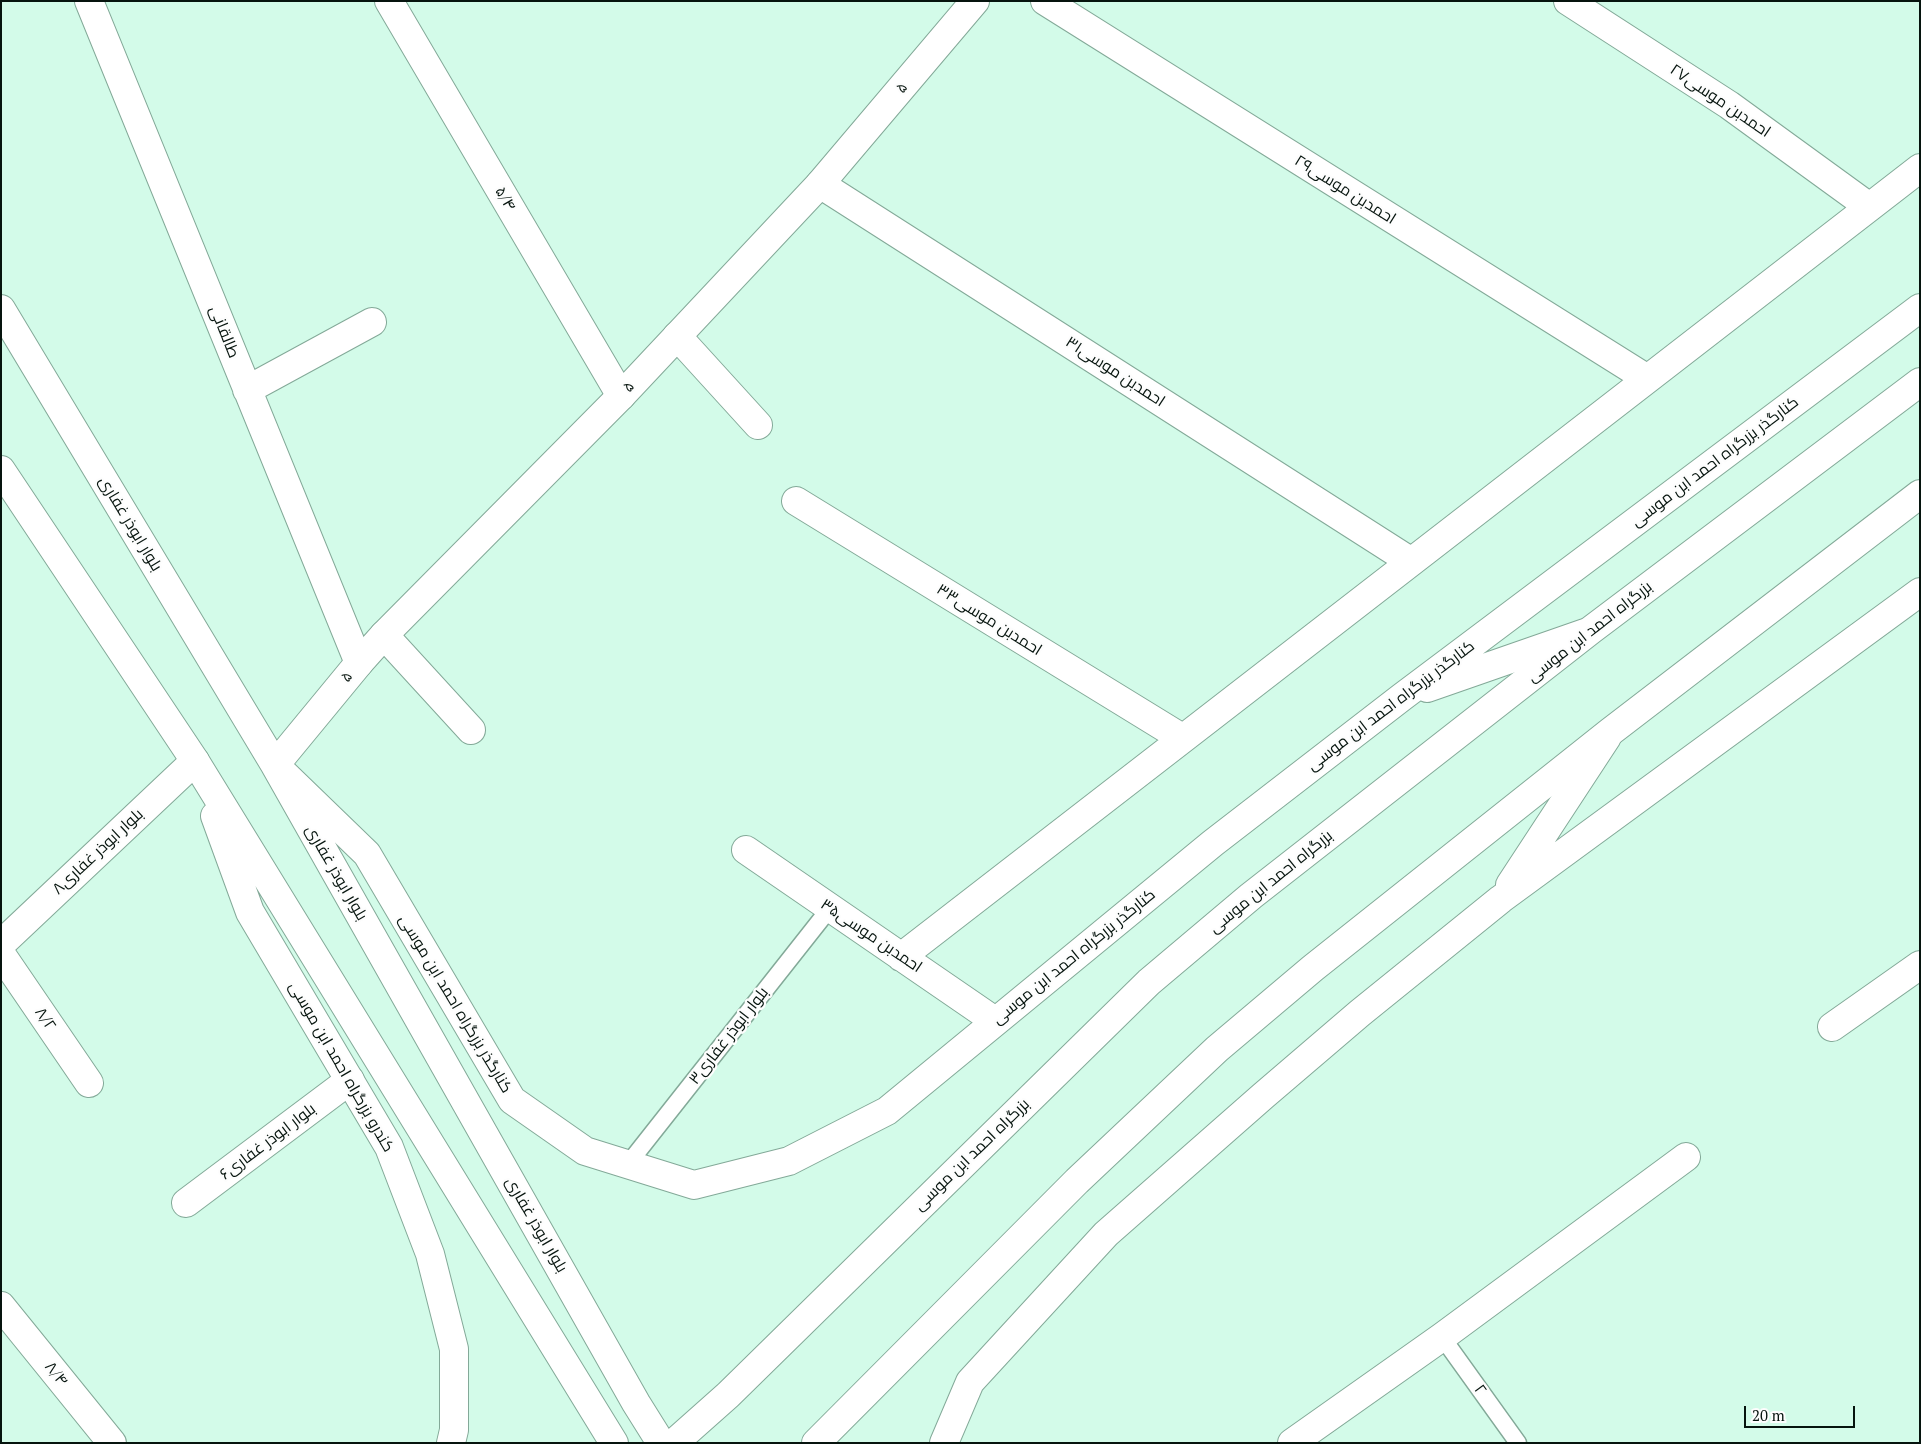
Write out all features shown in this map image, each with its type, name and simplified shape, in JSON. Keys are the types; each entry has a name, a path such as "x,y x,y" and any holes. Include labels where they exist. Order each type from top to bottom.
{"main road":[{"name":"طالقانی","path":"89,1 359,663"},
{"name":"۵/۴","path":"389,1 621,396"},
{"name":"۵","path":"275,766 384,635 621,396 820,184 975,1"},
{"name":"۲۹احمدبن موسی","path":"1045,1 1646,378"},
{"name":"۲۷احمدبن موسی","path":"1568,1 1729,105 1868,206"},
{"path":"901,957 1868,206 1920,168"},
{"name":"۳۱احمدبن موسی","path":"820,184 1410,561"},
{"name":"کنارگذر بزرگراه احمد ابن موسی","path":"275,766 367,854 512,1100 585,1151 694,1185 789,1161 887,1111 1214,843 1402,697 1920,308"},
{"name":"بلوار ابوذر غفاری","path":"1,309 275,766 661,1443"},
{"path":"247,390 372,322"},
{"path":"677,336 758,426"},
{"name":"بزرگراه احمد ابن موسی","path":"674,1443 728,1395 1007,1119 1149,982 1251,896 1591,630 1920,382"},
{"path":"5,486 195,761 614,1443"},
{"path":"816,1443 1077,1181 1217,1049 1313,968 1610,732 1920,494"},
{"name":"۳۳احمدبن موسی","path":"796,501 1182,738"},
{"path":"944,1443 970,1382 1106,1234 1352,1020 1501,899 1920,592"},
{"path":"1402,697 1591,630"},
{"path":"384,635 471,730"},
{"path":"1501,899 1610,732"},
{"name":"بلوار ابوذر غفاری۸","path":"1,944 195,761"},
{"name":"کندرو بزرگراه احمد ابن موسی","path":"195,761 250,912 389,1147 430,1254 454,1349 454,1430 450,1443"},
{"name":"۳۵احمدبن موسی","path":"746,850 995,1021"},
{"name":"۸/۲","path":"1,954 89,1083"},
{"path":"1832,1027 1920,965"},
{"name":"بلوار ابوذر غفاری۶","path":"186,1203 350,1080"},
{"path":"1292,1443 1442,1337 1686,1157"},
{"name":"۸/۴","path":"1,1306 112,1443"}],"lane":[{"name":"بلوار ابوذر غفاری۳","path":"628,1164 830,908"},
{"name":"۲","path":"1442,1337 1518,1443"}]}
